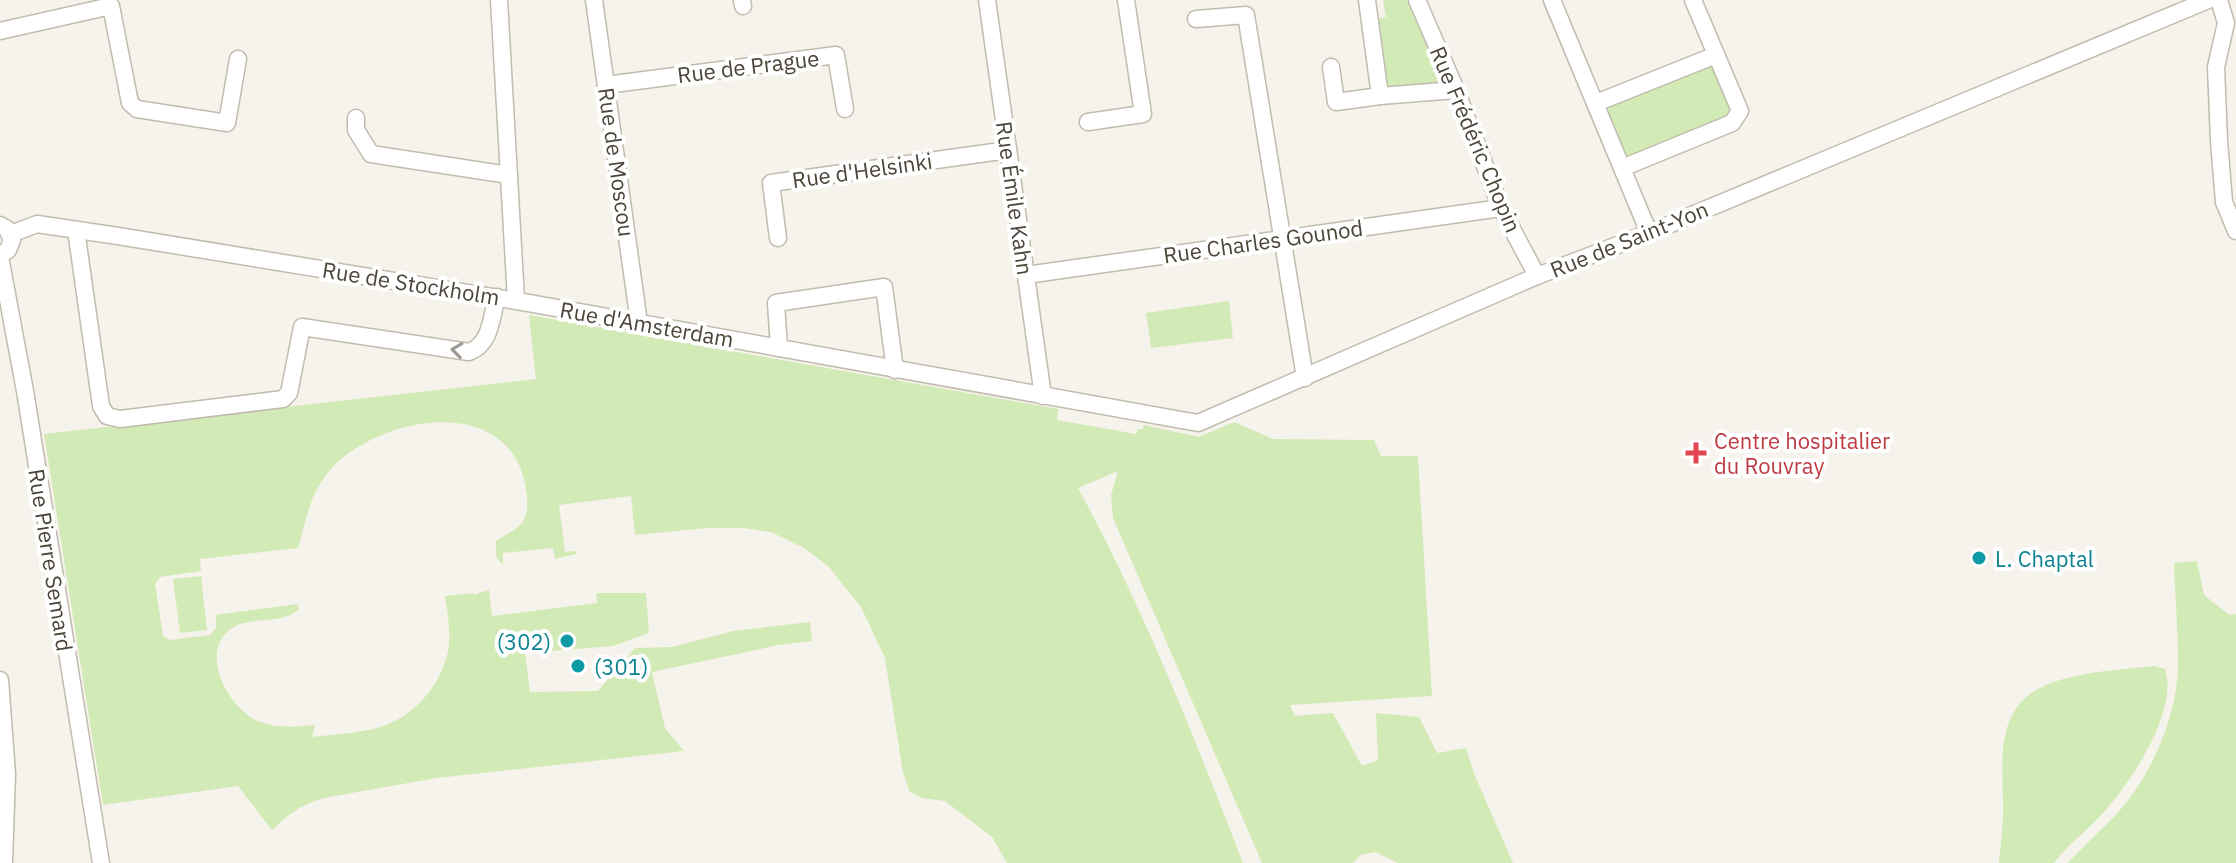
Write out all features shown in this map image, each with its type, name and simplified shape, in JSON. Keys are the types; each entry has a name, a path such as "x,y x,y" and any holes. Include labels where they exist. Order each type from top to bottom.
{"street":[{"name":"Rue de Stockholm","path":"6,229 37,224 516,300 499,0"},
{"name":"Rue de Moscou","path":"594,0 639,323"},
{"name":"Rue Émile Kahn","path":"987,0 1043,396"},
{"path":"1088,122 1143,114 1126,0"},
{"path":"1367,0 1380,96"},
{"name":"Rue Frédéric Chopin","path":"1417,0 1456,90 1501,208 1537,276"},
{"path":"1552,0 1649,233"},
{"path":"1622,168 1732,123 1740,111 1693,0"},
{"name":"Rue de Saint-Yon","path":"1043,396 1198,423 1537,276 1649,233 2208,0"},
{"path":"2219,0 2226,23 2216,67 2219,141 2224,202 2236,231"},
{"path":"0,31 111,3 130,103 137,109 227,123 238,59"},
{"path":"1196,19 1246,15 1305,378"},
{"name":"Rue de Prague","path":"606,85 836,55 845,109"},
{"path":"1596,103 1716,55"},
{"path":"1331,67 1336,102 1456,90"},
{"path":"356,118 356,130 371,154 509,175"},
{"name":"Rue d'Helsinki","path":"778,238 771,183 1008,150"},
{"name":"Rue Charles Gounod","path":"1026,275 1501,208"},
{"path":"0,256 11,246 6,229"},
{"path":"76,230 101,406 107,416 120,419 283,399 289,393 302,327 469,352 486,341 497,297"},
{"name":"Rue Pierre Semard","path":"0,256 25,391 101,863"},
{"path":"779,348 776,303 884,287 895,370"},
{"name":"Rue d'Amsterdam","path":"516,300 1043,396"},
{"path":"0,680 7,774 4,863"}],"green space":[{"path":"1383,0 1410,0 1443,81 1392,89 1386,84 1377,19 1386,17"},
{"path":"1714,61 1734,112 1733,117 1627,159 1605,104"},
{"path":"1229,301 1233,338 1151,348 1146,313"},
{"path":"529,315 1058,409 1057,420 1136,434 1144,425 1199,437 1234,422 1273,439 1374,440 1381,456 1418,456 1432,696 1290,705 1295,716 1333,713 1362,766 1378,760 1376,713 1419,717 1437,753 1466,748 1513,863 1398,863 1375,852 1361,855 1353,863 1262,863 1113,518 1111,495 1118,471 1078,488 1146,625 1243,863 1007,863 992,837 945,801 922,798 910,792 903,773 885,658 861,607 828,566 804,548 771,532 707,528 635,535 631,496 559,505 565,552 576,551 576,554 555,559 553,548 503,553 503,565 496,557 496,541 521,524 527,507 526,489 515,458 495,437 469,425 438,422 406,427 375,438 347,454 326,475 316,492 298,548 200,559 201,571 160,577 155,584 163,636 170,640 210,635 216,628 216,615 297,604 299,609 282,618 237,625 221,640 217,665 221,679 235,703 254,719 276,726 315,725 312,737 372,729 404,716 432,688 444,665 449,638 445,596 473,595 489,590 492,616 597,603 596,593 646,593 649,633 613,646 525,653 530,692 598,691 635,648 672,647 733,631 810,622 812,641 652,672 665,728 684,751 437,778 329,797 298,809 272,830 238,786 103,805 44,434 536,379"},
{"path":"2197,561 2204,595 2229,615 2236,614 2236,863 2068,863 2114,817 2132,795 2153,760 2168,722 2177,682 2174,563"},
{"path":"201,576 207,630 180,633 173,579"},
{"path":"2154,666 2165,669 2165,705 2149,746 2126,785 2054,863 1999,863 2003,819 2003,747 2006,731 2020,703 2033,692 2060,680"}],"place":[{"name":"Centre hospitalier du Rouvray","path":"1696,453"},
{"name":"L. Chaptal","path":"1979,558"},
{"name":"(302)","path":"567,641"},
{"name":"(301)","path":"578,666"}]}
